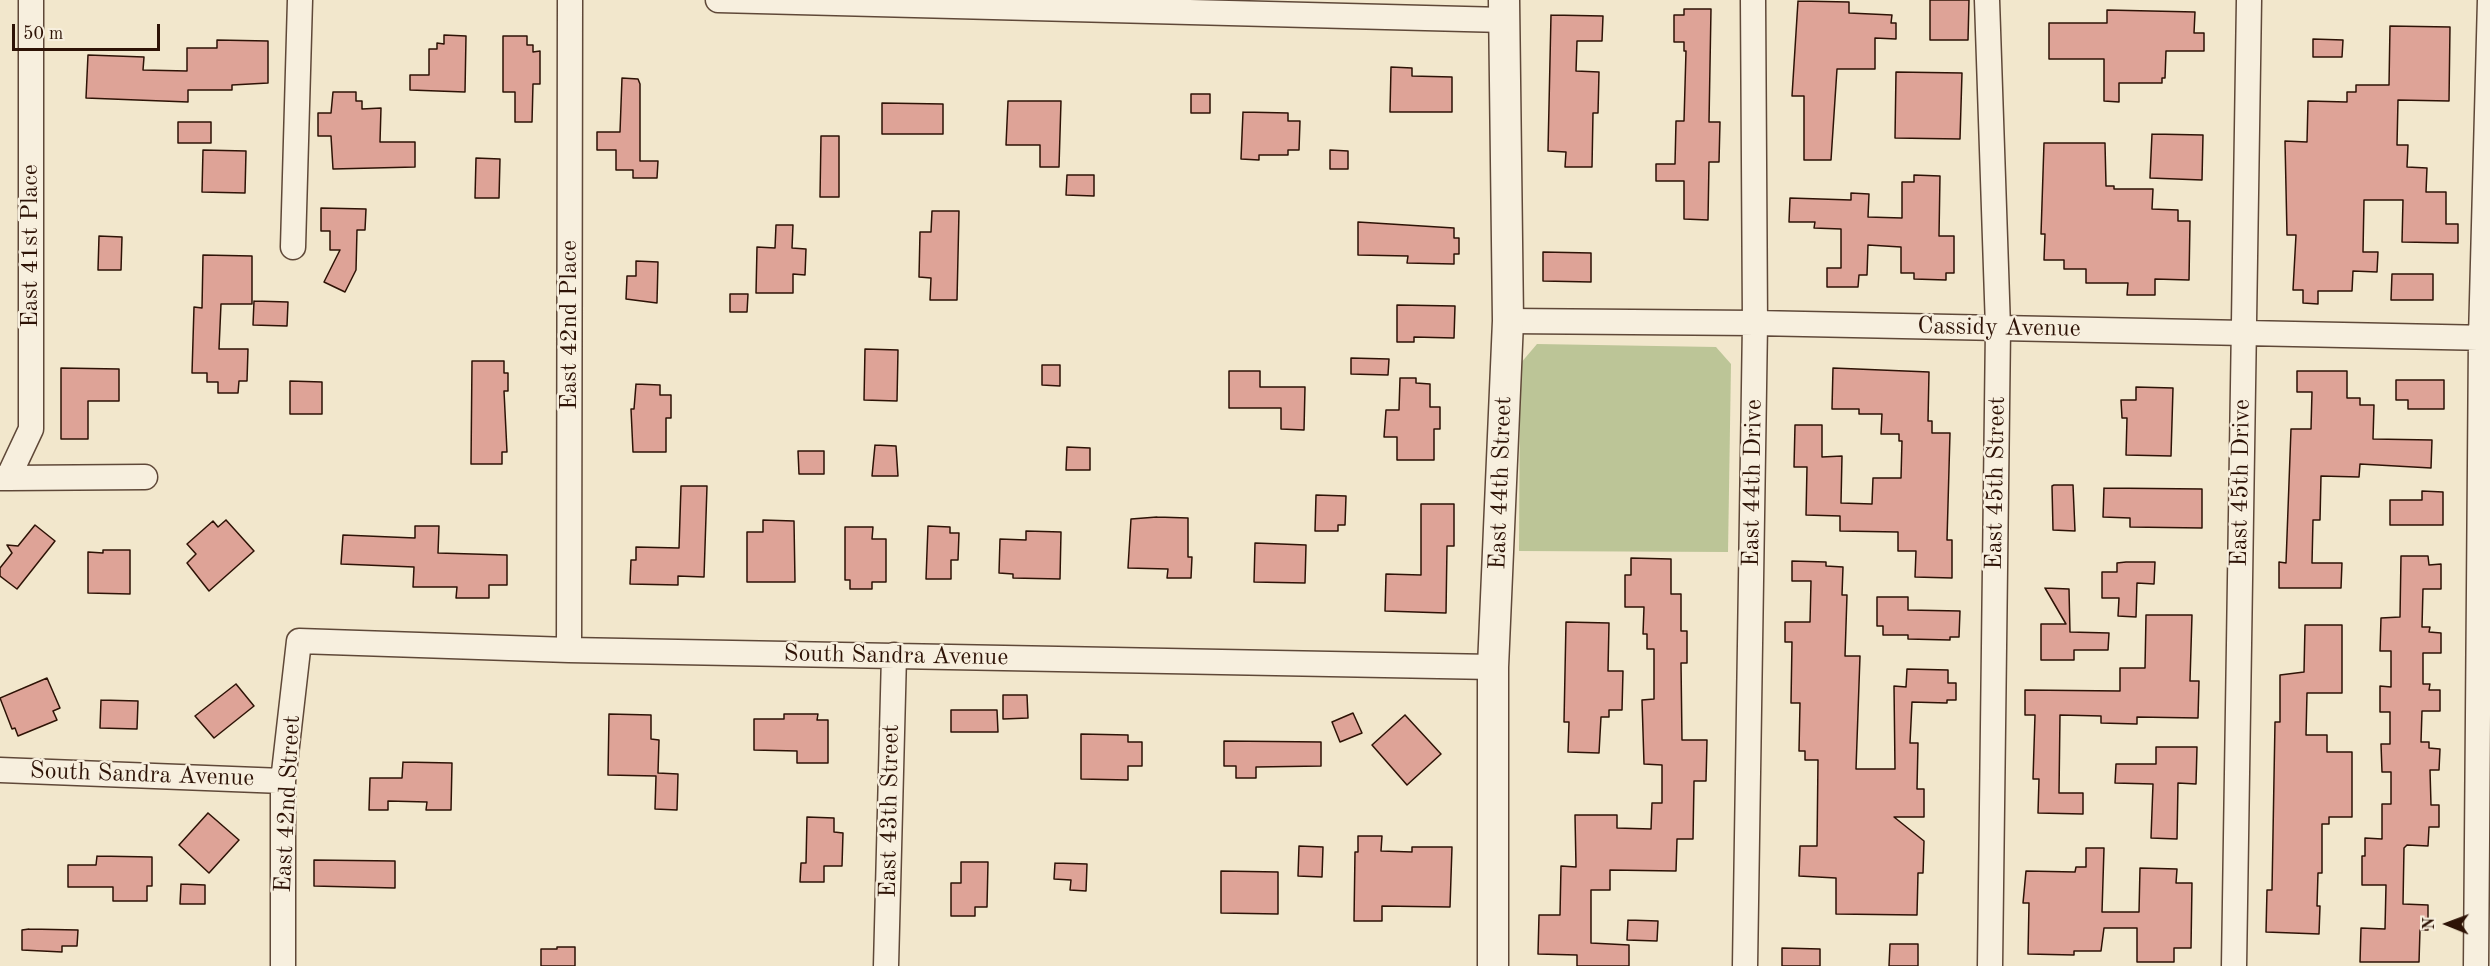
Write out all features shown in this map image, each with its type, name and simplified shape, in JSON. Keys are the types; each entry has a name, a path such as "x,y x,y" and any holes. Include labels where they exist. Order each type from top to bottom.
{"street":[{"name":"East 41st Place","path":"4,478 31,429 31,0"},
{"path":"293,247 300,0"},
{"name":"East 42nd Place","path":"569,650 570,0"},
{"path":"718,0 1504,10"},
{"name":"East 44th Drive","path":"1746,966 1755,323 1753,0"},
{"name":"East 45th Street","path":"1987,0 1998,328 1990,966"},
{"name":"East 45th Drive","path":"2234,966 2249,0"},
{"path":"2476,966 2490,0"},
{"name":"East 44th Street","path":"1493,966 1493,667 1508,321 1504,10"},
{"name":"Cassidy Avenue","path":"1508,321 1755,323 2485,338"},
{"path":"4,478 145,477"},
{"name":"South Sandra Avenue","path":"299,641 569,650 1493,667"},
{"name":"East 42nd Street","path":"283,966 284,781 299,641"},
{"name":"East 43th Street","path":"886,966 894,655"},
{"name":"South Sandra Avenue","path":"0,770 284,781"}],"green space":[{"path":"1537,344 1716,347 1731,364 1728,552 1519,551 1520,364"}],"building":[{"path":"1930,0 1969,0 1968,40 1930,40"},
{"path":"1798,1 1849,2 1849,13 1892,15 1891,23 1896,23 1896,39 1875,38 1875,69 1837,69 1831,160 1804,160 1804,96 1792,96"},
{"path":"1684,9 1711,9 1709,122 1720,122 1719,162 1709,162 1708,220 1684,219 1684,181 1656,181 1656,164 1675,164 1676,121 1684,121 1686,51 1684,51 1684,42 1674,42 1674,15 1684,15"},
{"path":"2107,10 2195,12 2194,33 2204,33 2204,51 2166,51 2165,78 2162,78 2162,83 2119,83 2119,102 2104,101 2104,59 2049,59 2049,23 2107,23"},
{"path":"1551,15 1603,16 1602,41 1577,41 1576,71 1599,72 1598,113 1593,113 1592,167 1565,167 1566,152 1548,151"},
{"path":"2390,26 2450,27 2449,101 2398,100 2397,145 2408,145 2407,167 2427,168 2426,192 2446,192 2446,224 2458,224 2458,243 2402,242 2403,200 2364,200 2363,252 2378,252 2377,272 2353,271 2352,291 2318,291 2318,304 2303,303 2303,290 2293,290 2296,235 2287,235 2285,141 2307,142 2308,101 2347,102 2347,92 2356,92 2356,85 2389,85"},
{"path":"444,35 466,36 465,92 410,90 410,75 429,75 429,49 437,49 437,43 444,44"},
{"path":"503,36 527,36 527,45 533,45 533,52 540,51 540,84 533,84 532,122 515,122 515,92 503,92"},
{"path":"2313,39 2343,40 2342,57 2313,57"},
{"path":"217,40 268,41 268,83 232,85 232,90 188,90 188,102 86,98 88,55 144,57 143,70 187,71 187,48 217,48"},
{"path":"1391,67 1412,68 1412,76 1452,77 1452,112 1390,112"},
{"path":"1896,72 1962,73 1960,139 1895,138"},
{"path":"622,78 638,79 640,84 640,161 658,161 657,178 633,178 633,170 616,170 616,150 597,150 597,132 620,132"},
{"path":"333,92 356,92 356,101 362,101 362,109 381,108 380,142 415,142 415,167 333,169 331,136 318,136 318,113 331,113"},
{"path":"1191,94 1210,94 1210,113 1191,113"},
{"path":"1008,101 1061,101 1059,167 1040,167 1040,145 1006,145"},
{"path":"882,103 943,104 943,134 882,134"},
{"path":"1243,112 1288,113 1288,121 1300,121 1299,150 1288,150 1288,155 1259,155 1259,160 1241,159"},
{"path":"178,122 211,122 211,143 178,143"},
{"path":"2152,134 2203,135 2202,180 2150,178"},
{"path":"821,136 839,136 839,197 820,197"},
{"path":"2044,143 2105,143 2106,186 2114,186 2114,189 2153,189 2152,209 2178,210 2178,221 2190,221 2189,280 2155,279 2155,295 2127,295 2128,283 2086,283 2086,269 2064,269 2064,260 2044,260 2045,234 2041,234"},
{"path":"203,150 246,151 245,193 202,192"},
{"path":"1330,150 1348,151 1348,169 1330,169"},
{"path":"476,158 500,159 499,198 475,198"},
{"path":"1067,175 1094,175 1094,196 1066,195"},
{"path":"1914,175 1940,176 1939,236 1954,236 1954,273 1946,273 1946,280 1914,279 1914,273 1901,273 1901,247 1868,245 1867,275 1859,275 1858,287 1827,287 1827,268 1841,268 1841,229 1814,228 1815,222 1789,222 1790,198 1851,200 1851,193 1869,194 1868,217 1902,218 1902,182 1914,182"},
{"path":"321,208 366,209 365,230 357,230 356,270 345,292 324,282 340,250 330,250 330,231 321,231"},
{"path":"932,211 959,211 957,300 930,300 931,278 919,277 920,232 931,232"},
{"path":"1358,222 1454,228 1454,238 1459,238 1459,254 1454,254 1454,264 1407,263 1408,256 1358,255"},
{"path":"776,225 793,225 792,248 806,249 805,275 793,274 793,293 756,293 757,247 775,248"},
{"path":"99,236 122,237 121,270 98,270"},
{"path":"1543,252 1591,253 1591,282 1543,281"},
{"path":"203,255 252,256 252,304 221,304 219,349 248,349 247,381 239,381 238,393 218,393 218,382 207,382 207,373 192,373 194,307 202,308"},
{"path":"636,261 658,262 657,303 626,299 627,276 636,276"},
{"path":"2392,274 2433,274 2433,300 2391,300"},
{"path":"730,294 748,294 747,312 730,312"},
{"path":"254,301 288,302 287,326 253,325"},
{"path":"1397,305 1455,306 1454,338 1414,337 1414,342 1397,342"},
{"path":"865,349 898,350 897,401 864,400"},
{"path":"1351,358 1389,359 1388,375 1351,374"},
{"path":"472,361 504,361 504,373 508,373 508,391 504,391 507,452 502,452 502,464 471,464"},
{"path":"1042,365 1060,365 1060,386 1042,385"},
{"path":"61,368 119,369 119,401 88,401 88,439 61,439"},
{"path":"1833,368 1929,372 1928,421 1932,421 1932,433 1950,433 1947,540 1952,540 1952,578 1915,577 1916,551 1898,551 1898,532 1840,531 1840,516 1806,515 1807,467 1794,467 1795,425 1822,425 1822,457 1842,456 1841,503 1872,504 1873,478 1901,478 1902,441 1899,441 1899,434 1881,434 1882,414 1859,414 1859,409 1832,409"},
{"path":"1229,371 1260,371 1260,387 1305,387 1304,430 1281,429 1281,408 1229,408"},
{"path":"2297,371 2347,371 2347,398 2360,398 2360,405 2374,405 2373,439 2432,440 2431,468 2360,464 2359,477 2321,476 2320,520 2313,520 2312,563 2342,563 2341,588 2279,588 2279,562 2286,563 2291,429 2311,429 2312,392 2297,392"},
{"path":"1400,378 1416,378 1416,383 1430,384 1430,407 1440,407 1440,429 1434,429 1434,460 1397,460 1397,437 1384,437 1386,410 1399,410"},
{"path":"2396,380 2444,380 2444,409 2408,409 2408,400 2396,400"},
{"path":"290,381 322,382 322,414 290,414"},
{"path":"636,384 660,385 660,395 671,395 671,418 666,418 666,452 633,452 631,409 634,409"},
{"path":"2136,387 2173,388 2171,456 2126,455 2127,418 2122,418 2121,400 2136,400"},
{"path":"875,445 896,446 898,476 872,476"},
{"path":"1067,447 1090,448 1090,470 1066,470"},
{"path":"798,451 824,451 824,474 799,474"},
{"path":"2073,485 2075,531 2053,530 2052,486"},
{"path":"681,486 707,486 704,577 678,576 678,585 630,584 631,560 636,560 636,547 679,548"},
{"path":"2104,488 2202,489 2202,528 2130,527 2130,518 2103,517"},
{"path":"2422,491 2443,492 2443,525 2390,525 2390,500 2422,500"},
{"path":"1316,495 1346,496 1345,525 1338,525 1338,531 1315,531"},
{"path":"1421,504 1454,504 1454,546 1447,546 1446,613 1385,611 1386,574 1421,575"},
{"path":"1188,518 1188,557 1192,557 1191,578 1167,578 1168,569 1128,568 1131,519"},
{"path":"226,520 254,551 209,591 187,563 196,554 187,544 213,521 218,527"},
{"path":"763,520 794,521 795,582 747,582 747,532 763,532"},
{"path":"35,525 55,541 17,589 0,576 0,568 12,553 7,545 18,546"},
{"path":"415,526 439,526 438,553 507,555 507,585 489,585 489,598 456,598 457,587 413,587 414,567 341,564 343,535 415,538"},
{"path":"928,526 950,527 950,533 959,533 958,560 951,560 951,579 926,579"},
{"path":"845,527 873,527 872,539 886,539 886,582 872,582 872,589 850,589 850,580 845,580"},
{"path":"1026,531 1061,532 1060,579 1013,578 1013,574 999,573 1000,539 1026,540"},
{"path":"1255,543 1306,545 1305,583 1254,582"},
{"path":"103,550 130,550 130,594 88,593 88,552 103,553"},
{"path":"2401,556 2428,556 2429,565 2441,564 2441,589 2423,589 2422,627 2430,627 2429,632 2441,633 2441,653 2423,653 2423,684 2430,684 2429,690 2440,690 2440,711 2422,711 2421,742 2429,742 2429,748 2440,749 2439,770 2430,770 2431,805 2439,805 2439,827 2429,827 2428,846 2407,845 2404,848 2403,904 2428,905 2428,930 2420,930 2419,962 2360,962 2361,928 2385,929 2386,885 2362,885 2362,856 2365,856 2365,838 2382,839 2382,804 2391,804 2391,772 2382,772 2381,744 2390,744 2390,712 2380,712 2380,686 2391,687 2391,651 2380,651 2381,618 2400,617"},
{"path":"1631,558 1671,559 1671,594 1681,594 1681,631 1687,631 1687,663 1681,663 1682,740 1707,740 1706,781 1694,781 1693,839 1677,839 1676,871 1610,870 1610,890 1591,890 1591,943 1629,945 1629,966 1577,966 1577,955 1538,954 1539,915 1560,915 1561,866 1576,867 1575,815 1617,815 1617,828 1651,829 1652,803 1662,803 1662,765 1644,764 1642,700 1654,699 1654,649 1647,649 1647,634 1643,634 1644,607 1625,607 1625,575 1631,575"},
{"path":"1792,561 1826,562 1826,566 1843,567 1842,595 1847,595 1845,656 1860,656 1856,769 1895,769 1894,686 1906,687 1907,669 1948,670 1948,683 1956,683 1956,700 1947,700 1947,703 1912,702 1910,743 1918,743 1917,789 1924,789 1924,817 1894,817 1924,841 1923,873 1918,873 1917,915 1836,914 1836,878 1799,876 1800,846 1817,846 1818,760 1805,760 1805,751 1799,751 1800,703 1791,703 1792,642 1785,642 1785,622 1810,622 1811,581 1792,581"},
{"path":"2155,562 2154,584 2137,583 2136,617 2118,616 2119,598 2102,598 2102,572 2117,572 2117,563"},
{"path":"2045,588 2069,589 2070,632 2109,633 2108,650 2074,650 2074,660 2041,660 2041,624 2066,624"},
{"path":"1877,597 1908,597 1908,610 1960,611 1959,637 1950,637 1950,640 1908,639 1908,635 1883,635 1883,626 1877,626"},
{"path":"2146,615 2192,615 2190,681 2199,681 2198,718 2137,717 2137,724 2101,723 2101,716 2060,715 2059,793 2083,793 2083,814 2038,813 2039,779 2033,779 2035,715 2025,715 2025,690 2120,691 2120,668 2145,668"},
{"path":"1566,622 1609,623 1608,671 1623,671 1622,710 1609,710 1609,717 1601,717 1599,753 1568,752 1569,722 1564,722"},
{"path":"2305,625 2342,625 2342,693 2307,693 2306,735 2327,735 2327,752 2352,752 2352,817 2329,817 2329,824 2322,824 2322,873 2318,873 2317,906 2320,906 2319,934 2266,932 2267,890 2272,890 2275,722 2280,722 2280,675 2304,672"},
{"path":"47,678 60,708 53,711 57,720 18,736 15,728 12,729 0,698"},
{"path":"236,684 254,706 214,738 195,716"},
{"path":"1003,695 1027,695 1028,718 1003,719"},
{"path":"101,700 138,701 137,729 100,728"},
{"path":"951,710 997,710 998,732 951,732"},
{"path":"1353,713 1362,733 1340,742 1332,722"},
{"path":"609,714 651,715 651,739 659,740 658,773 678,774 677,810 655,809 656,776 608,775"},
{"path":"784,714 818,714 817,720 828,720 828,763 797,763 797,751 754,750 754,719 784,719"},
{"path":"1405,715 1441,754 1407,785 1372,745"},
{"path":"1081,734 1128,735 1128,742 1142,742 1142,766 1128,766 1128,780 1081,779"},
{"path":"1224,741 1321,742 1321,766 1256,767 1256,778 1236,778 1236,766 1224,766"},
{"path":"2156,747 2197,747 2196,784 2178,783 2177,839 2151,838 2153,784 2115,783 2116,764 2156,764"},
{"path":"403,762 452,763 451,810 426,810 427,802 388,801 388,810 369,810 370,778 402,778"},
{"path":"208,813 239,840 209,873 179,845"},
{"path":"807,817 834,818 834,832 843,833 842,866 824,866 824,882 800,882 801,863 806,863"},
{"path":"1358,836 1382,836 1381,851 1412,852 1412,847 1452,847 1450,907 1382,906 1382,921 1354,921 1355,852 1358,852"},
{"path":"1299,846 1323,847 1322,877 1298,876"},
{"path":"2086,848 2104,848 2102,912 2139,912 2140,868 2177,869 2176,883 2192,883 2191,948 2174,948 2174,962 2137,962 2137,928 2104,928 2101,951 2074,951 2074,955 2028,954 2029,903 2023,903 2026,871 2075,872 2076,867 2086,867"},
{"path":"97,856 152,857 152,886 147,886 147,901 113,901 113,887 68,887 68,865 96,865"},
{"path":"314,860 395,861 395,888 314,886"},
{"path":"961,862 988,862 987,907 975,907 975,916 951,916 951,883 961,883"},
{"path":"1055,863 1087,864 1086,891 1070,890 1071,880 1054,879"},
{"path":"1221,871 1278,872 1278,914 1221,913"},
{"path":"181,884 205,885 205,904 180,904"},
{"path":"1628,920 1658,921 1657,941 1627,940"},
{"path":"22,930 78,930 77,946 62,946 62,952 22,950"},
{"path":"1890,944 1918,944 1918,966 1889,966"},
{"path":"557,947 575,947 575,966 541,966 541,949 557,949"},
{"path":"1782,948 1820,949 1820,966 1782,966"}]}
